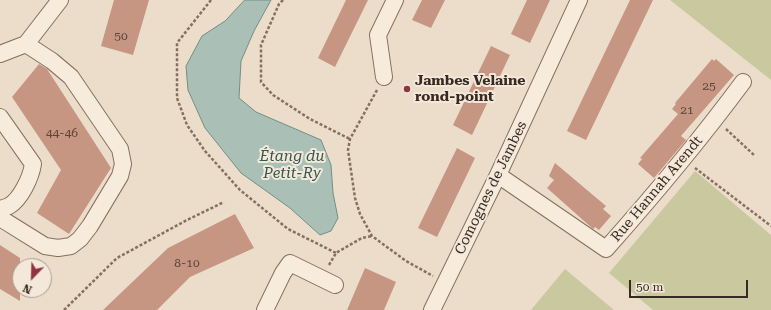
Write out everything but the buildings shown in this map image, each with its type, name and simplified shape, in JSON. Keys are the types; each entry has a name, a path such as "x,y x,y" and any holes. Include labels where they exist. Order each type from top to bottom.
{"street":[{"path":"0,54 26,44 60,0"},
{"path":"384,77 378,35 395,0"},
{"name":"Comognes de Jambes","path":"432,310 498,175 579,0"},
{"path":"0,218 45,246 58,248 72,246 80,239 90,226 120,176 123,164 120,149 71,77 52,61 26,44"},
{"name":"Rue Hannah Arendt","path":"498,175 606,249 684,159 743,82"},
{"path":"0,117 33,164 32,174 19,197 9,206 0,209"},
{"path":"265,310 283,273 290,263 328,282"}],"path":[{"path":"211,0 177,43 177,98 187,125 205,151 240,190 288,229 336,253"},
{"path":"283,0 279,4 262,45 261,82 273,95 310,119 350,139"},
{"path":"384,77 350,139 348,150 355,198 360,214 372,236 406,261 445,283"},
{"path":"716,119 754,155"},
{"path":"684,159 771,226"},
{"path":"64,310 117,258 187,220 224,202"},
{"path":"328,282 336,253 362,238 372,236"}],"green space":[{"path":"670,0 771,0 771,80"},
{"path":"695,171 771,235 771,310 653,310 609,273"},
{"path":"565,269 614,310 531,310"}],"water":[{"name":"Étang du Petit-Ry","path":"245,0 271,0 254,31 241,61 239,98 256,112 321,140 331,165 333,193 338,218 331,231 320,235 290,208 241,173 205,128 188,90 186,66 202,36 225,21"}],"place":[{"name":"Jambes Velaine rond-point","path":"407,89"}]}
